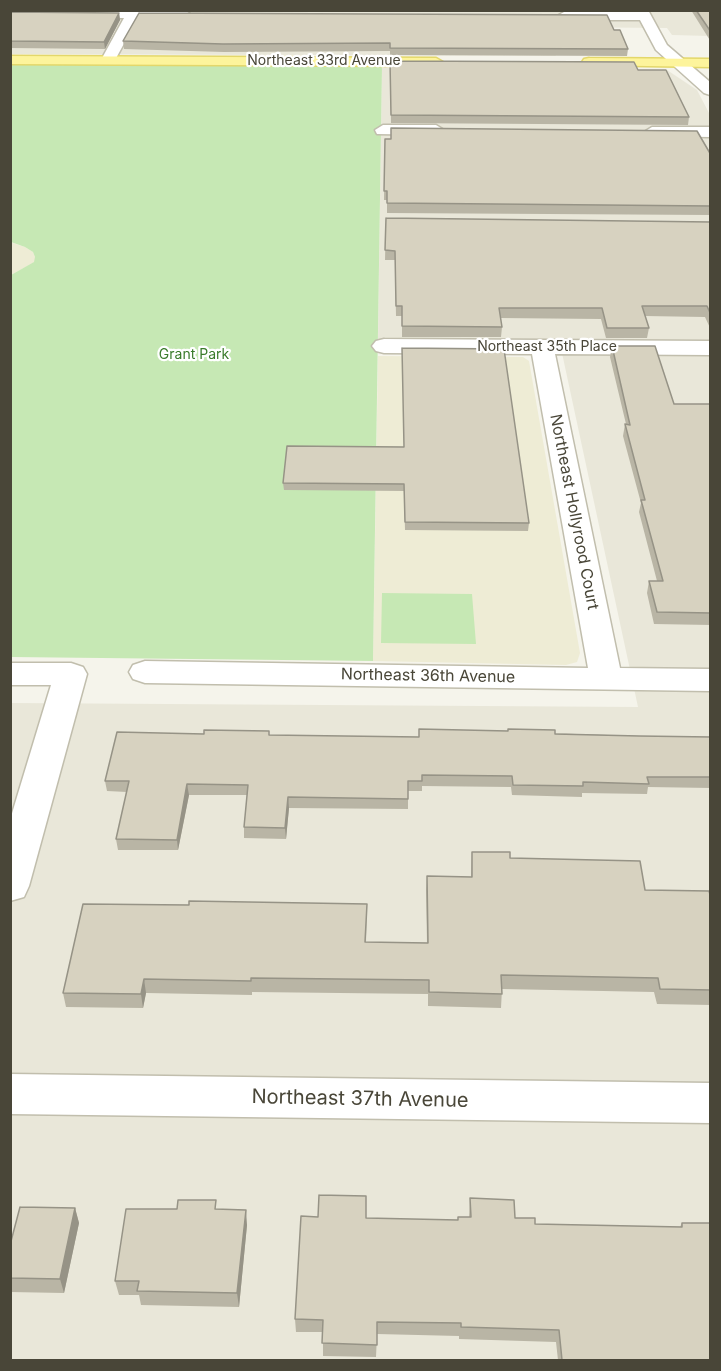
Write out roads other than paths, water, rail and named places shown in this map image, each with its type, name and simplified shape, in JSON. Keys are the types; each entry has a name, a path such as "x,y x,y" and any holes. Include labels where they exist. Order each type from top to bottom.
{"main road":[{"name":"Northeast 33rd Avenue","path":"10,60 449,62"},
{"path":"575,62 711,63"}],"street":[{"path":"108,60 134,12"},
{"path":"10,13 193,14"},
{"path":"546,15 642,13 661,47 711,90"},
{"path":"383,130 453,130"},
{"path":"640,132 711,132"},
{"name":"Northeast 35th Place","path":"384,346 711,348"},
{"name":"Northeast Hollyrood Court","path":"542,347 606,678"},
{"name":"Northeast 36th Avenue","path":"145,672 711,680"},
{"path":"10,674 71,674 10,886"},
{"name":"Northeast 37th Avenue","path":"10,1094 711,1103"}],"park label":[{"name":"Grant Park","path":"194,355"}]}
